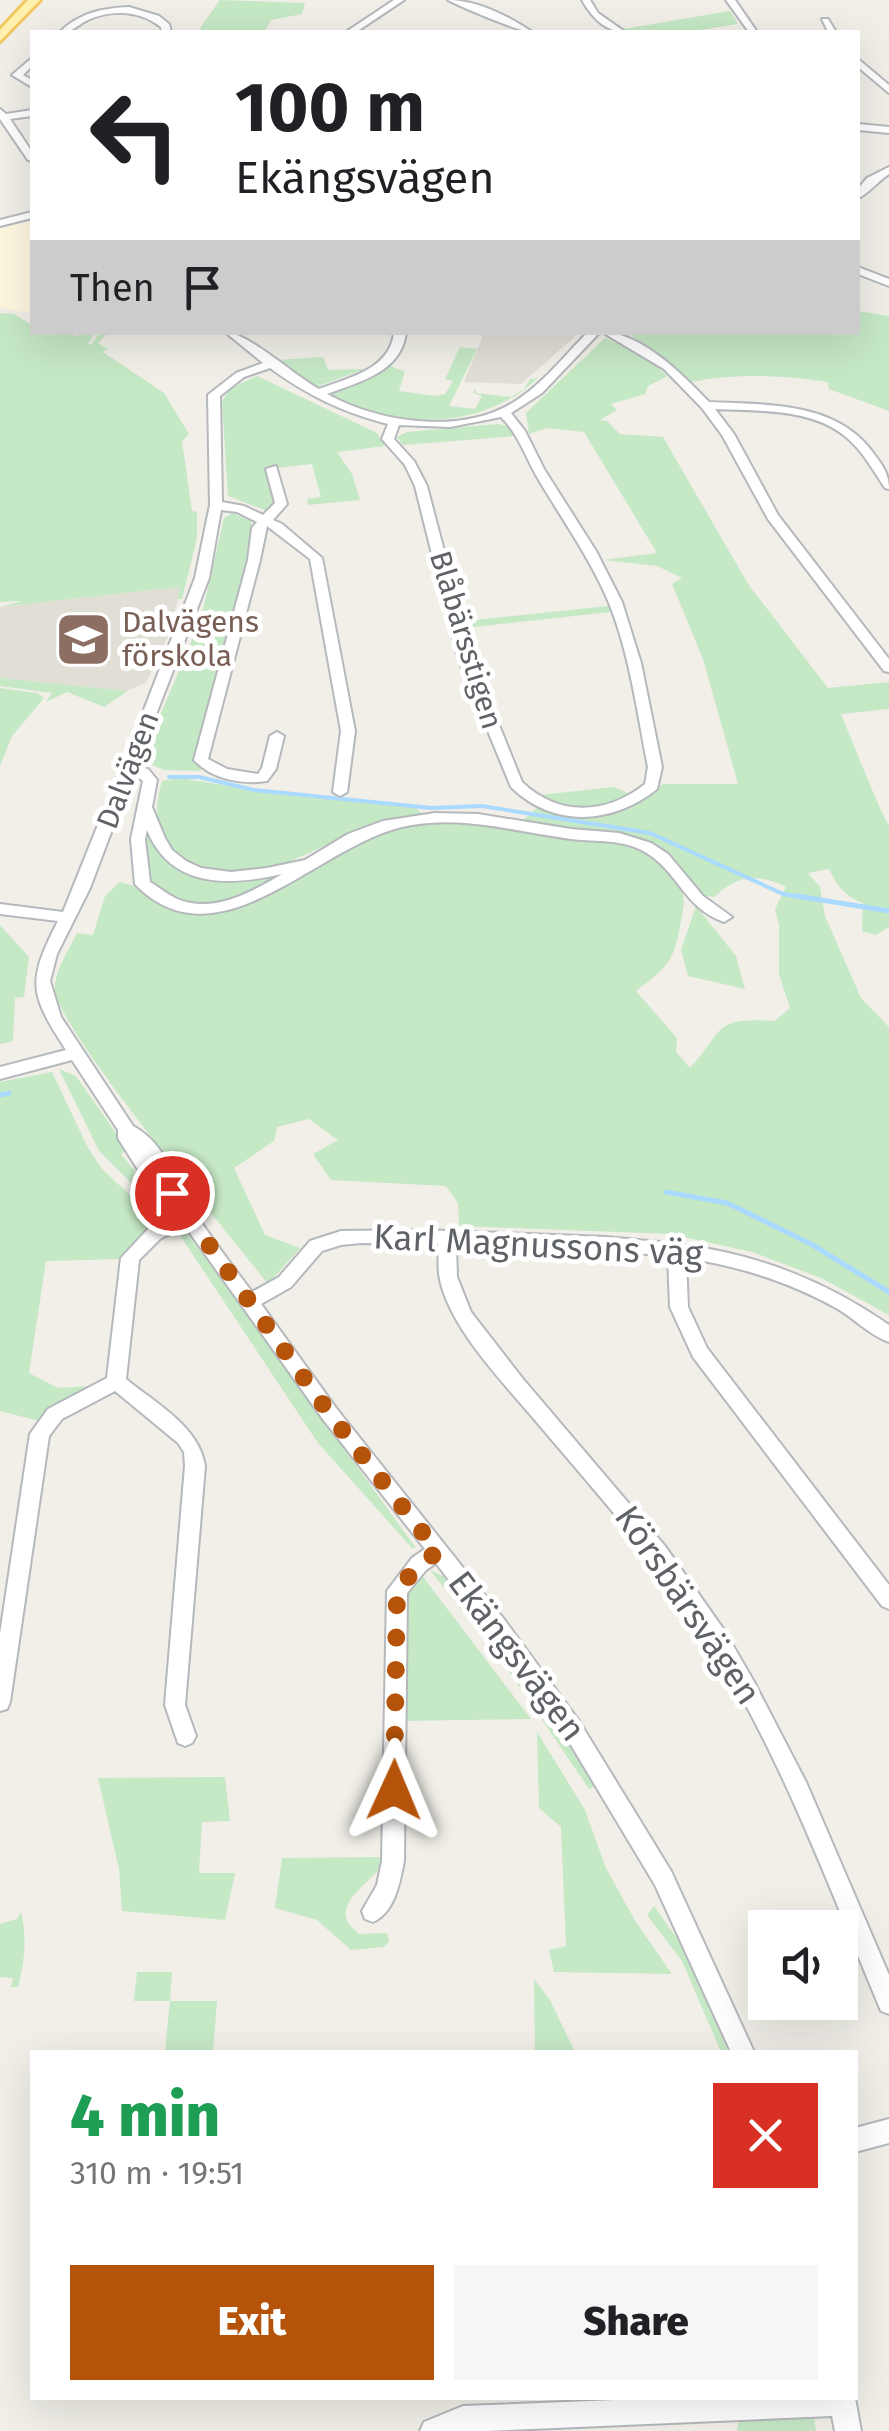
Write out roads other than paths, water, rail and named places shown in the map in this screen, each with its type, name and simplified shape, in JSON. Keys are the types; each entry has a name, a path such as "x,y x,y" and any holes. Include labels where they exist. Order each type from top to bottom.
{"main road":[{"path":"0,37 34,0"}],"street":[{"path":"354,30 400,0"},
{"path":"452,0 518,30"},
{"path":"586,0 595,14 618,30"},
{"path":"731,1 746,1"},
{"path":"731,1 751,30"},
{"path":"68,30 86,16 122,12 152,16 166,30"},
{"path":"825,21 831,30"},
{"path":"30,62 17,75 30,83"},
{"path":"860,64 889,90"},
{"path":"3,114 30,113"},
{"path":"3,114 30,155"},
{"path":"860,127 889,130"},
{"path":"860,193 871,180 889,170"},
{"path":"0,223 30,216"},
{"path":"860,271 889,283"},
{"path":"234,335 315,394 353,412 394,423 441,424 502,412 536,391 592,335"},
{"path":"315,394 386,362 400,346 400,335"},
{"path":"612,335 668,367 706,405 728,434 772,516 889,668"},
{"name":"Dalvägen","path":"66,918 82,888 198,590 216,506 214,395 240,376 271,364"},
{"path":"706,405 812,417 834,424 855,438 889,485"},
{"name":"Blåbärsstigen","path":"394,423 388,438 420,484 465,658 516,784 529,798 554,808 586,813 617,809 630,805 652,786 655,766 627,638 605,580 532,458 519,429 502,412"},
{"name":"Dalvägen","path":"272,469 281,504 258,528 254,560 201,760 208,768 262,778 269,768 277,736"},
{"path":"216,506 240,509 265,520 298,540 318,565 348,731 340,792"},
{"path":"126,768 148,776 138,866 143,884 166,902 196,909 236,904 378,828 422,818 474,816 558,832 627,839 646,846 674,866 696,899 724,917"},
{"path":"147,810 169,855 202,872 241,877 311,861"},
{"path":"0,908 66,918"},
{"name":"Ekängsvägen","path":"66,918 42,981 46,1004 74,1054 127,1130 126,1138 154,1178 172,1193 364,1460 538,1680 616,1796 663,1878 742,2050"},
{"path":"0,1074 74,1054"},
{"path":"116,1382 130,1258 140,1244 188,1217"},
{"name":"Karl Magnussons väg","path":"250,1302 277,1289 307,1253 326,1242 358,1236 676,1247 770,1268 855,1309 889,1336"},
{"name":"Körsbärsvägen","path":"448,1239 448,1277 464,1315 635,1521 731,1658 800,1787 889,2003"},
{"path":"676,1247 679,1307 700,1352 889,1600"},
{"path":"0,1702 40,1434 55,1414 116,1382"},
{"path":"116,1382 184,1438 193,1450 194,1493 175,1706 185,1736"},
{"path":"372,1911 387,1889 393,1862 397,1591 419,1564 438,1552"},
{"path":"858,2139 889,2131"},
{"path":"432,2431 463,2419 843,2400 848,2431"}],"waterway":[{"path":"169,777 199,777 254,790 432,808 482,806 650,833 783,894 813,899"},
{"path":"797,896 889,911"},
{"path":"0,1095 9,1093"},
{"path":"666,1192 727,1203 811,1244 889,1292"}],"place":[{"name":"Dalvägens förskola","path":"83,639"}]}
